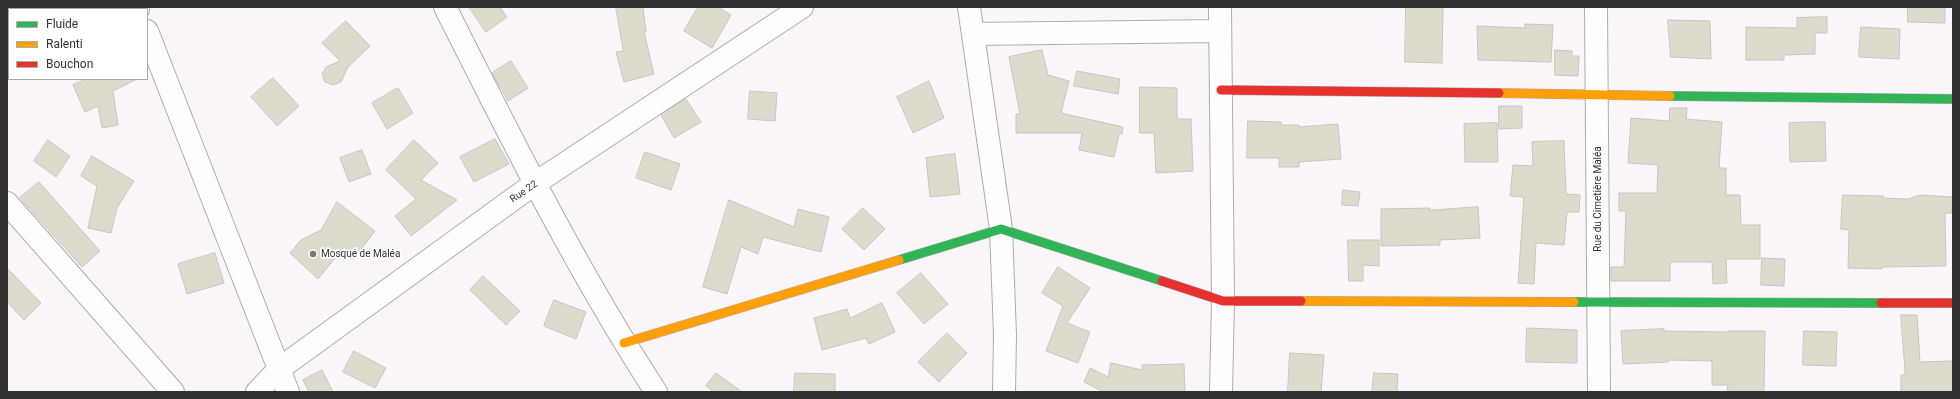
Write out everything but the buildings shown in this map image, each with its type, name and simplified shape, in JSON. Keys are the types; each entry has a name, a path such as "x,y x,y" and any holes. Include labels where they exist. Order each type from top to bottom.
{"street":[{"path":"445,7 534,184 624,343 656,392"},
{"name":"Rue 22","path":"257,392 279,369 534,184 802,7"},
{"path":"969,7 1001,229 1005,335 1004,392"},
{"path":"1220,7 1223,301 1221,392"},
{"name":"Rue du Cimetière Maléa","path":"1596,7 1599,392"},
{"path":"973,34 1220,31"},
{"path":"148,34 288,392"},
{"path":"1221,90 1953,99"},
{"path":"7,203 173,392"},
{"path":"624,343 1001,229 1223,301 1953,303"}],"traffic: fast":[{"path":"1670,96 1953,99"},
{"path":"899,260 1001,229 1162,281"},
{"path":"1574,302 1881,303"}],"traffic: slow":[{"path":"1499,93 1670,96"},
{"path":"624,343 899,260"},
{"path":"1301,301 1574,302"}],"traffic: jam":[{"path":"1221,90 1499,93"},
{"path":"1162,281 1223,301 1301,301"},
{"path":"1881,303 1953,303"}],"place":[{"name":"Mosqué de Maléa","path":"313,254"}]}
